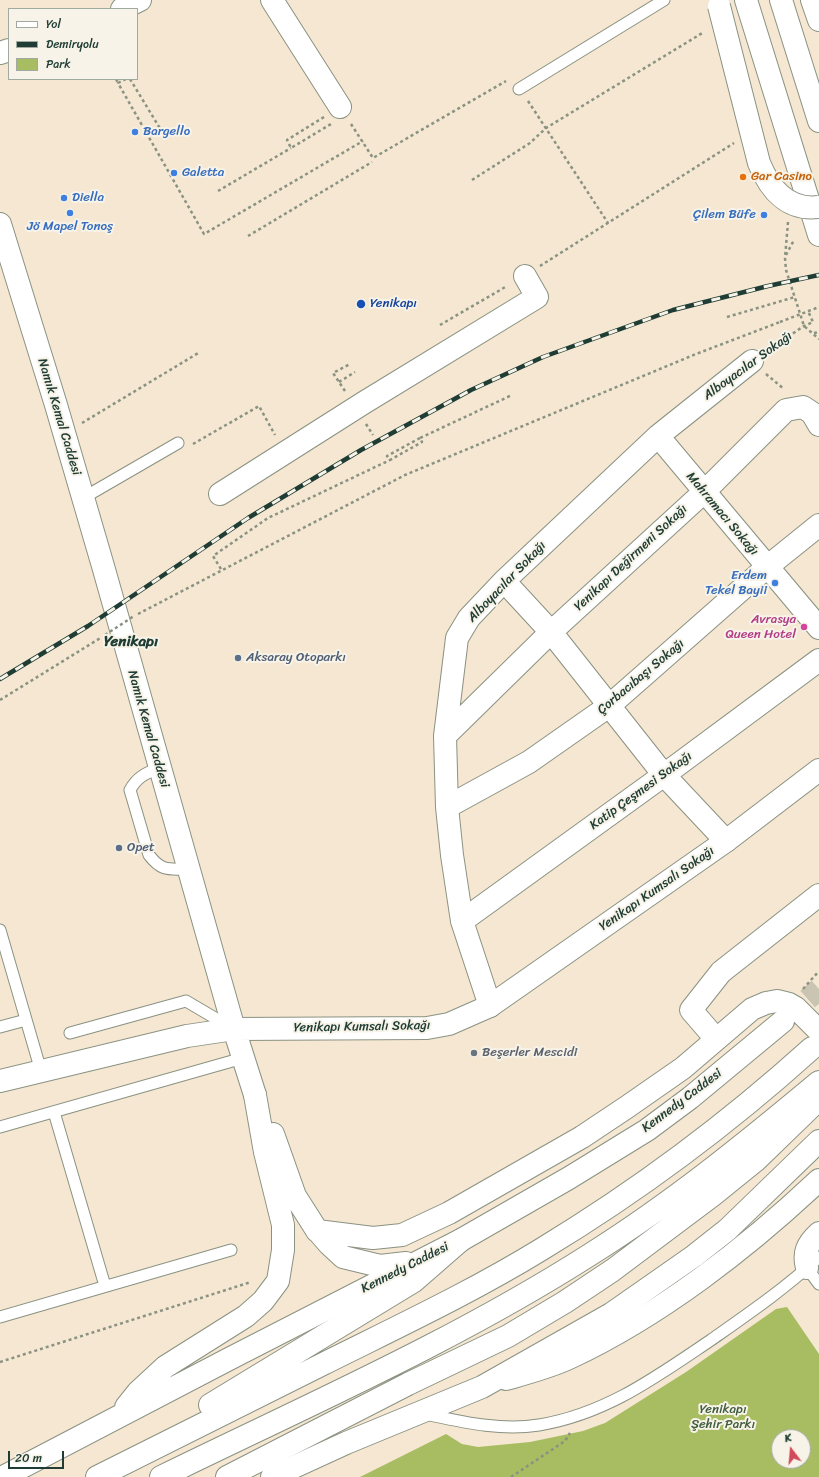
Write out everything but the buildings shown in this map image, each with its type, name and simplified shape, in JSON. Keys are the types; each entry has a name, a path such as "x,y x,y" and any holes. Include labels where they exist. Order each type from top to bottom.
{"main road":[{"path":"124,8 140,0"},
{"path":"272,0 320,75 339,114"},
{"path":"746,0 819,235"},
{"path":"781,0 819,121"},
{"path":"718,3 757,156 766,180 784,199 796,205 819,207"},
{"name":"Namık Kemal Caddesi","path":"0,224 64,433 234,1029 255,1095"},
{"path":"220,494 286,453 361,415 537,297 525,276"},
{"name":"Alboyacılar Sokağı","path":"490,1006 462,921 452,855 447,807 445,736 457,638 469,618 504,581 658,436 752,361"},
{"path":"804,407 812,413 819,425"},
{"name":"Yenikapı Değirmeni Sokağı","path":"445,736 551,632 704,492 786,410 804,407"},
{"name":"Mahramacı Sokağı","path":"658,436 819,628"},
{"name":"Çorbacıbaşı Sokağı","path":"447,807 529,762 609,706 767,567 819,525"},
{"path":"504,581 551,632 664,776 726,841"},
{"name":"Katip Çeşmesi Sokağı","path":"462,921 664,776 819,660"},
{"name":"Yenikapı Kumsalı Sokağı","path":"0,1081 187,1036 234,1029 427,1028 449,1024 490,1006 726,841 819,770"},
{"path":"716,1039 691,1010 721,972 819,896"},
{"path":"97,1477 429,1312 542,1249 600,1212 708,1135 765,1090 815,1040 796,1008 789,1004 777,1001 752,1008 683,1068 582,1137 449,1213 402,1235 373,1238 317,1231"},
{"name":"Kennedy Caddesi","path":"3,1477 461,1240 569,1178 647,1130 690,1098 783,1021"},
{"path":"161,1477 438,1340 496,1310 565,1270 638,1223 694,1182 759,1133 819,1082"},
{"path":"255,1095 271,1128 295,1196 317,1231 343,1257 380,1266 420,1261"},
{"path":"118,1417 138,1392 165,1367 246,1316 258,1306 278,1281 283,1250 283,1225 265,1152 255,1095"},
{"path":"227,1477 408,1384 508,1336 565,1302 632,1256 713,1195 755,1161 819,1099"},
{"path":"482,1387 611,1314 694,1256 756,1203 819,1141"},
{"path":"272,1477 326,1452 482,1387 568,1359 612,1337 682,1292 768,1226 819,1180"},
{"path":"815,1270 804,1257 805,1252 819,1233"},
{"path":"129,1461 162,1435 193,1414 265,1373 414,1281 461,1240"}],"lane":[{"path":"520,89 664,0"},
{"path":"83,498 178,443"},
{"path":"159,768 145,774 135,782 130,790 149,855 156,864 163,868 188,869"},
{"path":"0,930 41,1071"},
{"path":"70,1033 186,1001 234,1029"},
{"path":"0,1027 26,1020"},
{"path":"0,1127 243,1058"},
{"path":"54,1112 105,1286"},
{"path":"0,1317 231,1250"},
{"path":"421,1413 489,1427 538,1425 581,1416 611,1404 672,1366 815,1270"}],"path":[{"path":"472,180 530,143 546,128 706,31"},
{"path":"339,114 363,141 373,158 512,77 608,223"},
{"path":"116,80 204,234 363,141"},
{"path":"118,83 124,80"},
{"path":"131,80 167,140"},
{"path":"291,148 287,140 339,114"},
{"path":"218,191 291,148 339,114"},
{"path":"440,325 486,300 525,276 738,141"},
{"path":"248,236 372,162"},
{"path":"789,217 785,258 786,270 804,326 819,339"},
{"path":"785,258 794,240"},
{"path":"728,317 795,297"},
{"path":"0,700 134,616 221,569 405,475 696,354 819,308"},
{"name":"Alboyacılar Sokağı","path":"752,361 804,326 813,322 808,311"},
{"path":"813,333 819,332"},
{"path":"64,433 200,352"},
{"path":"752,361 804,407"},
{"path":"350,364 334,373 374,435"},
{"path":"339,382 355,372"},
{"path":"221,569 213,556 268,518 390,460 387,456 420,438 512,395"},
{"path":"193,444 258,406 286,453"},
{"path":"0,1362 280,1272"},
{"path":"511,1477 565,1441 581,1416"}],"green space":[{"name":"Yenikapı Şehir Parkı","path":"787,1307 819,1354 819,1477 360,1477 446,1434 462,1444 478,1447 530,1442 583,1431 605,1423 686,1372 776,1309"}],"tunnel":[{"path":"783,1021 819,989"}],"railway":[{"path":"0,679 88,626 248,518 361,450 471,390 543,357 673,310 819,275"}],"place":[{"name":"Bargello","path":"135,132"},
{"name":"Galetta","path":"174,173"},
{"name":"Gar Casino","path":"743,177"},
{"name":"Diella","path":"64,198"},
{"name":"Jö Mapel Tonoş","path":"70,213"},
{"name":"Çilem Büfe","path":"764,215"},
{"name":"Yenikapı","path":"361,304"},
{"name":"Erdem Tekel Bayii","path":"775,583"},
{"name":"Avrasya Queen Hotel","path":"804,627"},
{"name":"Aksaray Otoparkı","path":"238,658"},
{"name":"Opet","path":"119,848"},
{"name":"Beşerler Mescidi","path":"474,1053"}],"district":[{"name":"Yenikapı","path":"131,642"}]}
